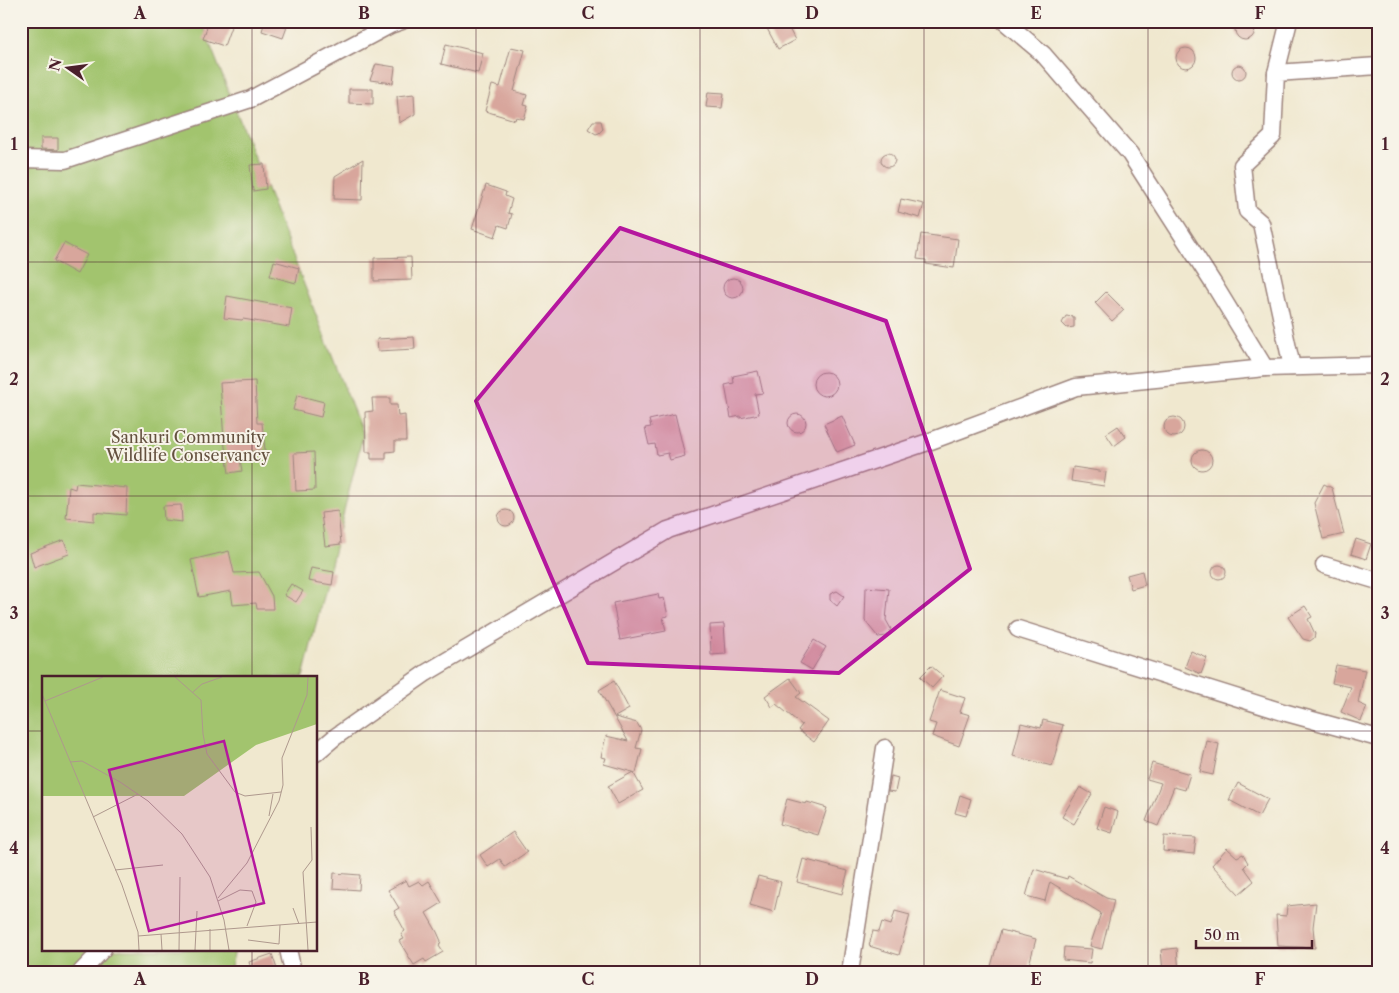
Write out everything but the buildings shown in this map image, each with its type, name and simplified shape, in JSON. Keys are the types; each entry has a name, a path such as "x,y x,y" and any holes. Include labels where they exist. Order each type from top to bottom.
{"street":[{"path":"21,159 65,160 251,99 390,25 402,21"},
{"path":"1004,21 1043,54 1130,154 1265,368"},
{"path":"1289,21 1276,74 1273,136 1242,165 1247,211 1261,223 1292,368"},
{"path":"1276,74 1378,66"},
{"path":"318,751 335,737 426,673 668,530 928,442 1076,387 1265,368 1378,365"},
{"path":"1324,565 1378,581"},
{"path":"1018,628 1283,712 1378,738"},
{"path":"850,972 885,748"},
{"path":"82,972 102,950"},
{"path":"288,950 293,972"}],"highlighted area":[{"path":"620,228 886,321 970,569 839,673 588,663 476,401"}],"green space":[{"name":"Sankuri Community Wildlife Conservancy","path":"21,21 201,21 363,435 303,676 42,676 42,950 235,950 230,972 21,972"}]}
